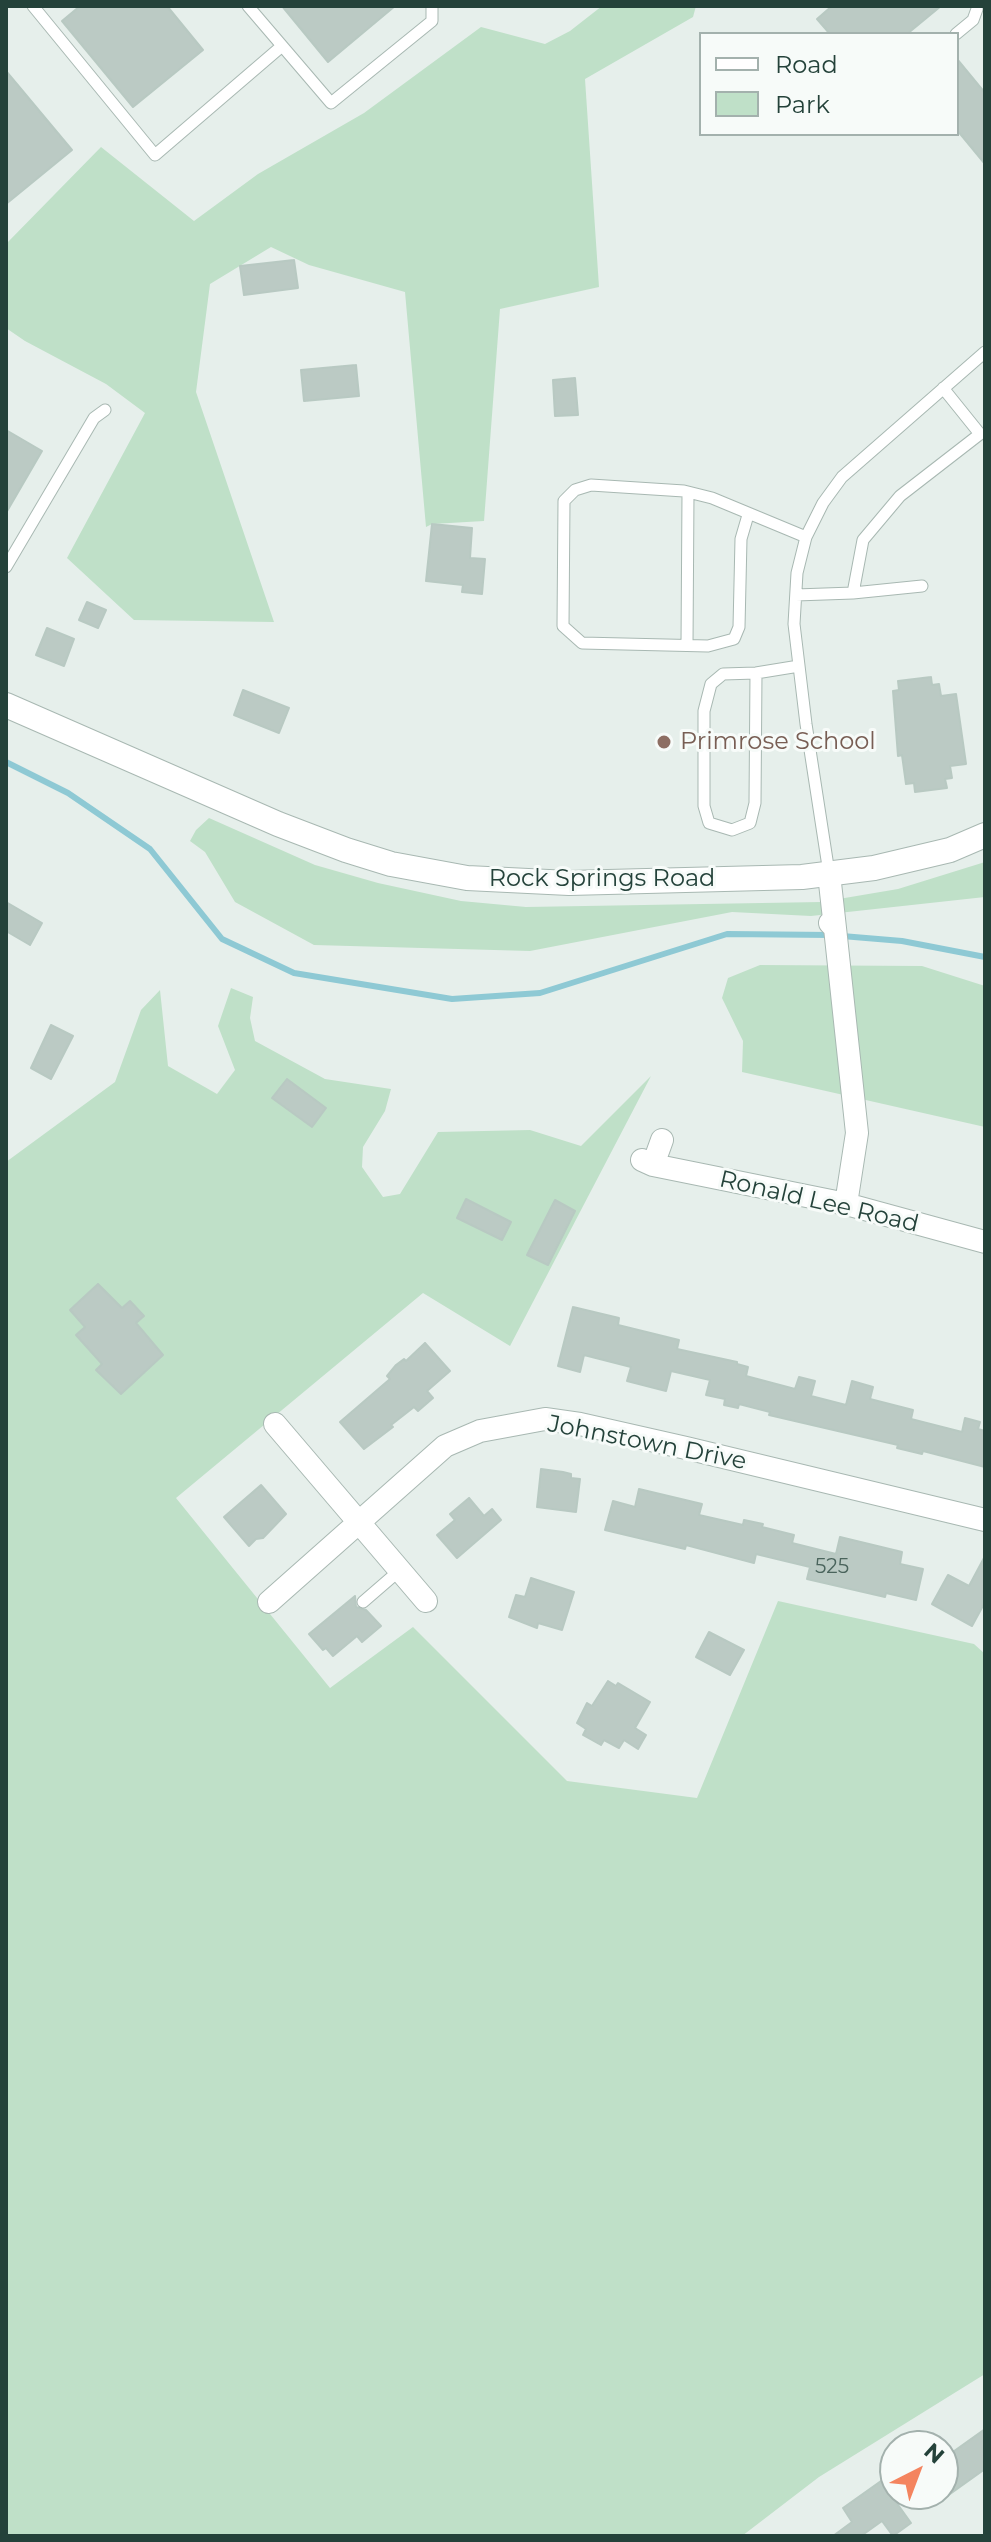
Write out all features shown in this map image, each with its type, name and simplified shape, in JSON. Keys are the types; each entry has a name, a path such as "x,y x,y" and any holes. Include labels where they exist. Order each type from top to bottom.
{"street":[{"name":"Rock Springs Road","path":"6,705 278,824 391,864 467,878 569,883 802,877 874,868 950,850 985,835"},
{"path":"829,874 832,925 857,1133 846,1204"},
{"name":"Ronald Lee Road","path":"662,1140 648,1162 846,1204 985,1242"},
{"name":"Johnstown Drive","path":"269,1602 445,1446 480,1431 545,1419 686,1448 985,1520"},
{"path":"275,1424 426,1601"}],"lane":[{"path":"33,6 155,155 282,46"},
{"path":"248,6 331,103 432,21 432,6"},
{"path":"958,32 973,20 977,7"},
{"path":"829,874 794,624 797,573 806,537 823,503 842,477 985,352"},
{"path":"853,593 863,540 900,496 980,434 943,388"},
{"path":"6,567 94,418 105,410"},
{"path":"748,515 741,539 739,627 734,639 723,644 687,645 582,643 563,626 564,501 575,490 591,485 688,493 712,498 806,537"},
{"path":"687,645 688,493"},
{"path":"796,595 922,586"},
{"path":"756,673 755,803 750,823 732,830 709,823 704,806 704,711 711,684 723,674 756,673 799,666"},
{"path":"363,1602 400,1570"}],"green space":[{"path":"602,6 696,6 693,17 585,79 599,287 500,309 484,521 426,527 405,292 309,265 271,247 210,284 196,392 274,622 134,620 67,558 145,413 106,384 6,328 6,244 101,147 194,221 258,174 364,113 481,27 545,44 570,31"},
{"path":"209,818 315,865 461,901 526,907 821,902 898,889 985,862 985,897 811,916 732,912 530,951 314,945 235,902 205,852 190,841"},
{"path":"760,965 922,966 985,986 985,1127 742,1072 743,1041 722,998 728,978"},
{"path":"231,988 253,997 250,1018 255,1041 325,1079 391,1089 385,1111 363,1147 362,1167 383,1197 400,1194 438,1132 530,1130 581,1146 651,1076 510,1346 423,1293 176,1498 330,1688 413,1627 567,1781 697,1798 778,1601 974,1644 985,1654 985,2374 895,2430 879,2430 879,2440 819,2477 742,2536 6,2536 6,1162 115,1082 141,1010 160,990 168,1066 217,1094 235,1070 218,1026"}],"building":[{"path":"80,6 167,6 203,50 133,107 62,21"},
{"path":"282,6 395,6 328,62"},
{"path":"832,6 941,6 909,32 828,32 817,19"},
{"path":"959,61 985,93 985,164 959,132"},
{"path":"6,71 72,150 6,204"},
{"path":"294,260 298,288 244,295 240,266"},
{"path":"356,365 359,396 304,401 301,370"},
{"path":"575,378 578,415 555,416 553,380"},
{"path":"6,430 42,451 6,513"},
{"path":"432,524 472,528 470,558 485,559 482,594 462,592 463,585 426,581"},
{"path":"87,602 106,610 98,628 79,620"},
{"path":"47,628 74,639 64,666 36,655"},
{"path":"931,677 932,685 939,684 941,696 956,694 966,764 950,766 952,778 945,779 947,788 915,792 914,783 906,784 902,755 898,756 893,691 899,690 898,681"},
{"path":"243,690 289,708 279,733 234,715"},
{"path":"6,902 42,923 30,945 6,931"},
{"path":"51,1025 73,1036 51,1079 31,1068"},
{"path":"287,1079 326,1108 312,1127 272,1098"},
{"path":"466,1199 511,1222 502,1240 457,1218"},
{"path":"555,1200 575,1211 548,1265 527,1255"},
{"path":"98,1284 122,1308 130,1301 144,1316 136,1323 163,1355 121,1394 96,1370 102,1364 76,1335 85,1327 70,1310"},
{"path":"573,1307 619,1318 618,1325 679,1340 677,1349 737,1362 748,1367 746,1376 795,1389 799,1377 815,1381 811,1396 846,1405 852,1381 873,1387 870,1399 913,1410 911,1419 962,1432 965,1418 980,1422 978,1429 985,1431 985,1467 923,1451 922,1454 897,1448 898,1445 769,1415 770,1412 739,1404 738,1408 724,1405 725,1399 706,1395 710,1380 671,1371 666,1391 627,1381 631,1367 584,1355 580,1372 558,1366"},
{"path":"425,1343 450,1371 427,1391 433,1398 418,1411 414,1407 364,1449 340,1422 390,1379 387,1376 396,1365 404,1359 406,1361"},
{"path":"541,1469 571,1474 571,1478 580,1479 576,1512 537,1507"},
{"path":"261,1485 286,1514 263,1538 256,1539 249,1546 224,1517"},
{"path":"639,1489 702,1504 699,1515 743,1525 744,1520 763,1524 762,1527 794,1535 792,1543 836,1554 840,1537 902,1552 900,1564 923,1569 916,1600 886,1593 885,1597 807,1579 810,1567 756,1554 754,1563 686,1545 685,1549 605,1530 613,1501 635,1507"},
{"path":"469,1498 484,1516 492,1509 501,1520 457,1558 437,1535 455,1520 450,1514"},
{"path":"985,1556 985,1602 972,1626 932,1604 948,1575 969,1586"},
{"path":"531,1578 574,1592 562,1630 538,1623 537,1628 509,1617 516,1595 525,1597"},
{"path":"355,1596 356,1607 366,1610 381,1626 362,1642 357,1636 333,1656 309,1634"},
{"path":"709,1632 744,1650 730,1675 696,1657"},
{"path":"608,1681 616,1686 618,1683 650,1702 635,1728 646,1735 638,1749 624,1740 619,1748 604,1740 601,1745 583,1735 586,1729 577,1723 587,1703 592,1706"},
{"path":"985,2429 985,2469 959,2488 959,2448"},
{"path":"879,2482 879,2510 902,2510 911,2523 893,2536 882,2521 861,2536 833,2536 852,2522 843,2508"}],"waterway":[{"path":"6,762 68,793 150,849 222,939 294,973 452,999 540,993 727,934 831,935"},
{"path":"842,936 902,941 985,957"}],"place":[{"name":"Primrose School","path":"664,742"}]}
